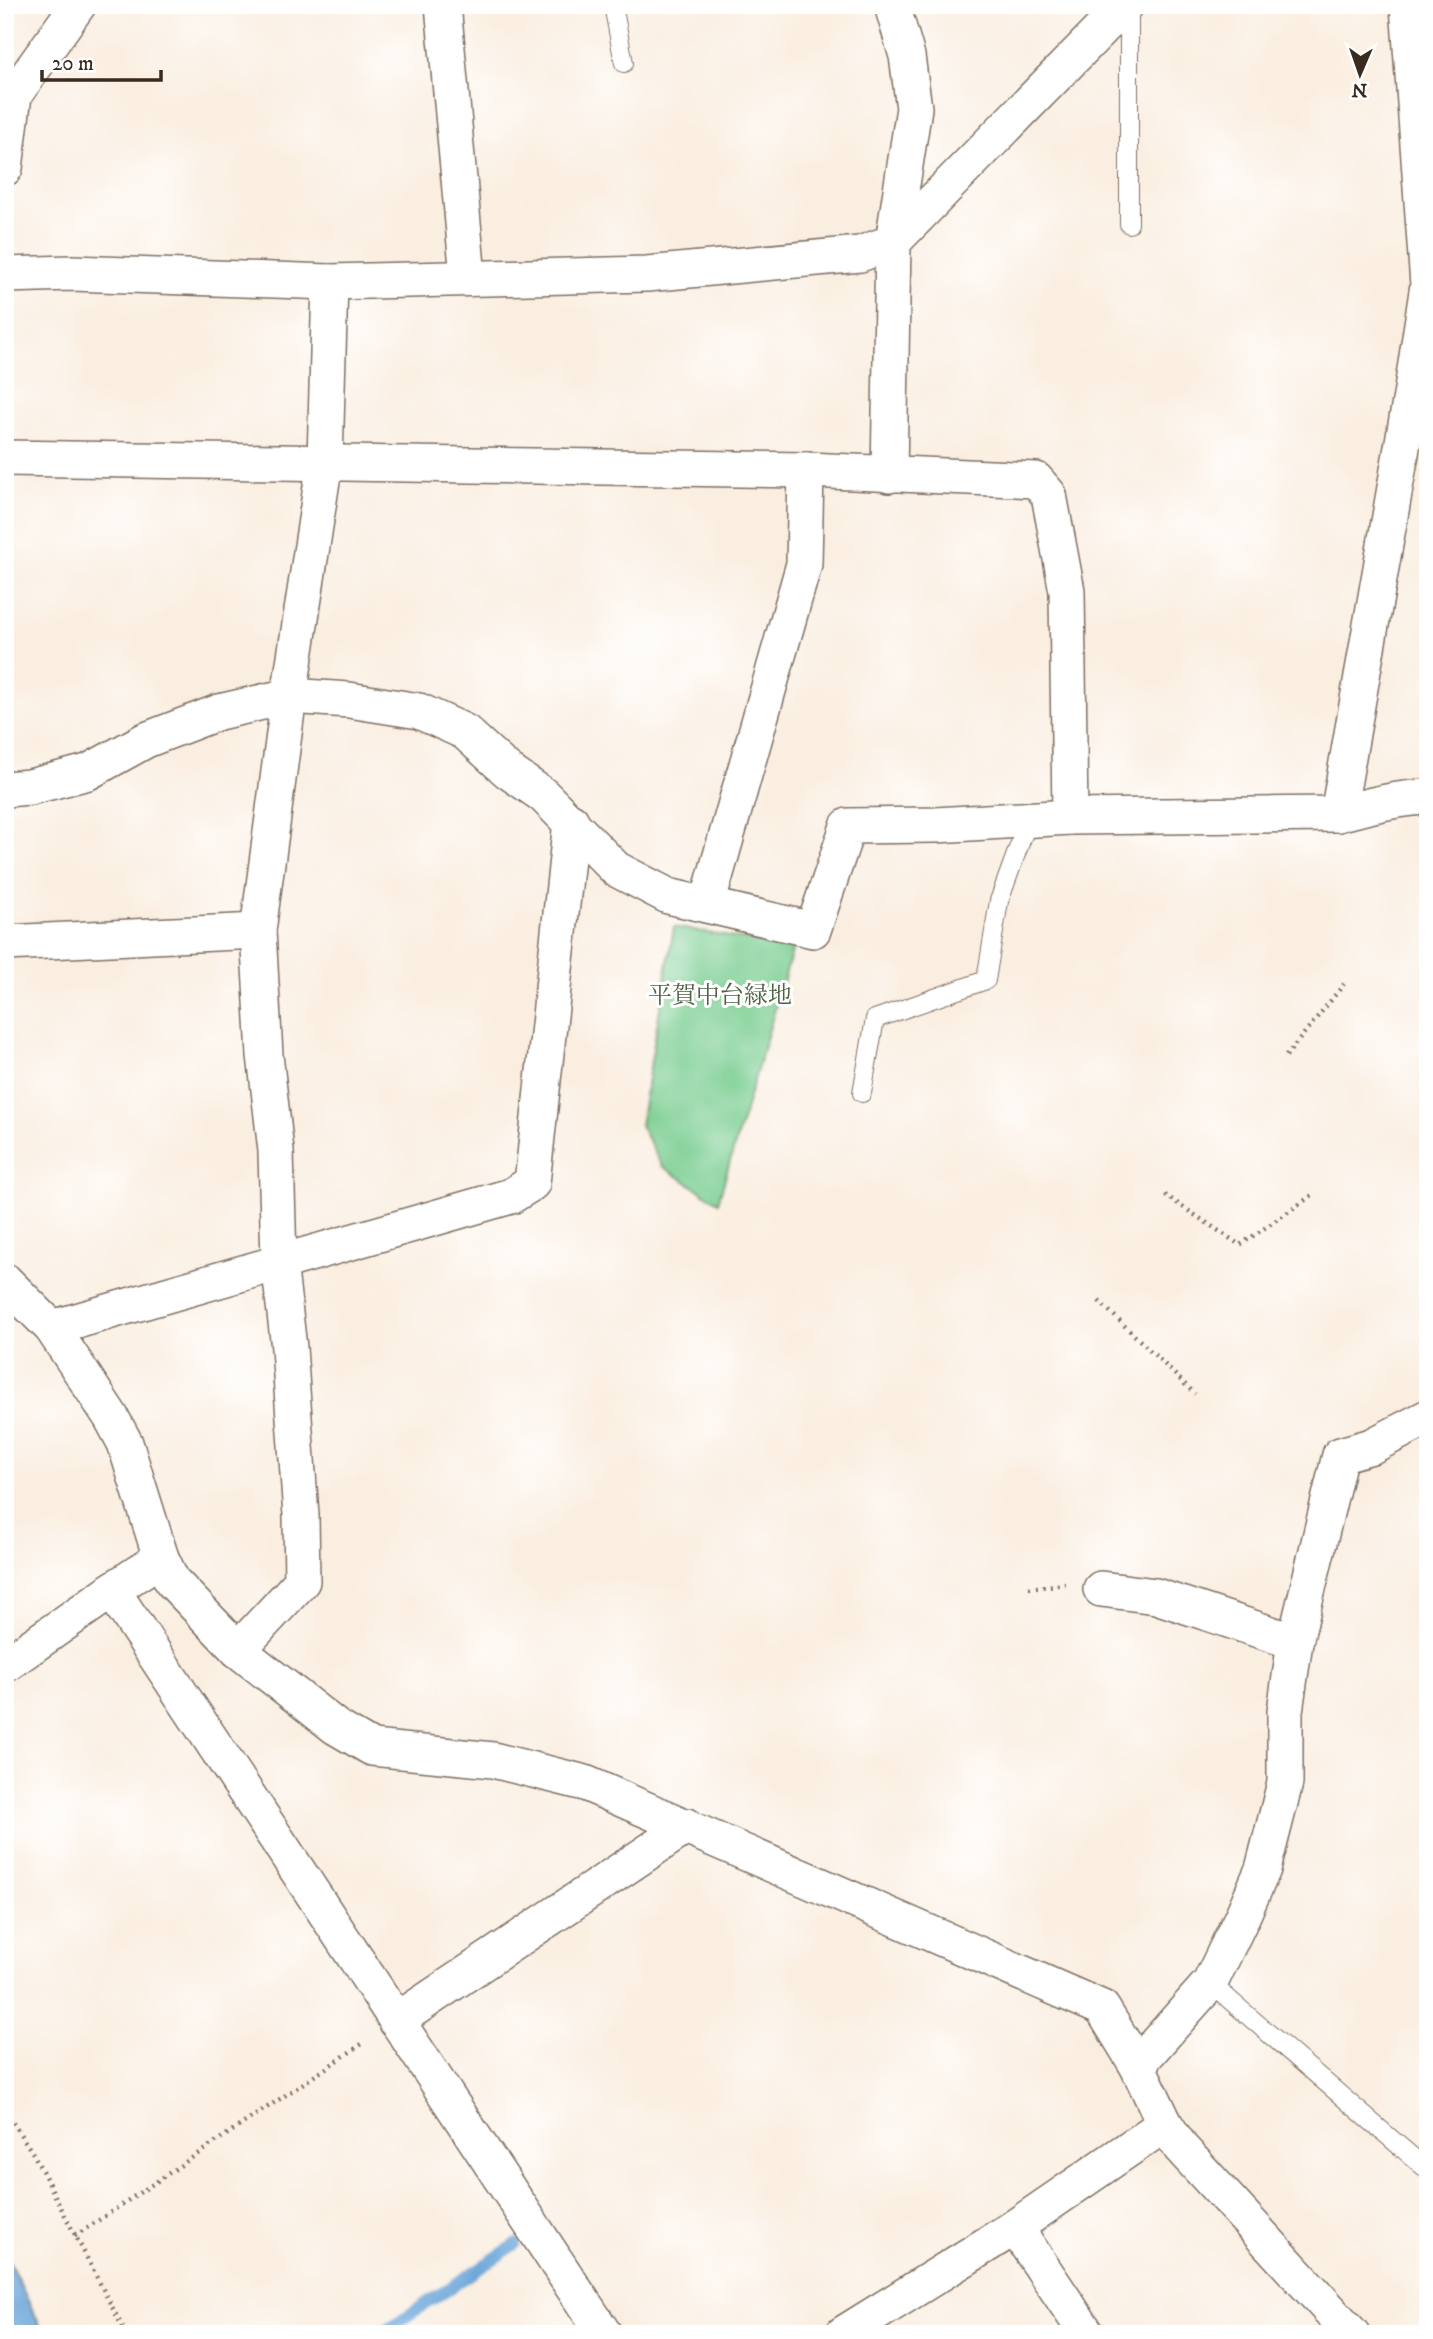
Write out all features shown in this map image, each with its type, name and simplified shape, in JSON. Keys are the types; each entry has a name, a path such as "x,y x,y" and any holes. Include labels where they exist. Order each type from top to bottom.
{"street":[{"path":"5,168 9,93 78,5"},
{"path":"443,5 468,277"},
{"path":"889,475 893,242 914,108 907,56 892,5"},
{"path":"5,275 72,273 330,282 648,274 860,254 893,242 1127,5"},
{"path":"1338,814 1419,397 1428,285 1425,201 1408,5"},
{"path":"238,1650 302,1581 301,1515 289,1348 279,1262 276,1151 265,1055 258,931 289,696 325,461 330,282"},
{"path":"5,458 806,470 1037,480 1049,495 1067,591 1070,817"},
{"path":"707,905 804,564 806,470"},
{"path":"5,789 30,787 88,772 146,740 219,712 289,696 349,700 419,711 465,732 508,771 543,795 617,869 668,896 813,930 848,827 1028,821 1070,817 1338,814 1368,805 1428,797"},
{"path":"52,1328 511,1196 532,1182 570,821"},
{"path":"5,943 258,931"},
{"path":"5,1281 52,1328 111,1417 125,1443 161,1558 172,1581 238,1650 336,1727 372,1748 493,1760 584,1783 1102,2008 1137,2065 1165,2124 1181,2148 1352,2334"},
{"path":"1137,2065 1210,1983 1263,1869 1285,1783 1285,1711 1295,1642 1340,1455 1372,1446 1428,1417"},
{"path":"5,1665 161,1558"},
{"path":"1101,1589 1156,1596 1295,1642"},
{"path":"112,1590 604,2334"},
{"path":"396,2021 687,1826"},
{"path":"861,2329 1165,2124"},
{"path":"1015,2227 1087,2334"}],"lane":[{"path":"613,5 624,63"},
{"path":"1127,5 1129,224"},
{"path":"862,1093 875,1018 986,980 999,901 1028,821"},
{"path":"1210,1983 1424,2166 1428,2165"}],"path":[{"path":"1286,1056 1345,984"},
{"path":"1165,1195 1240,1245 1314,1194"},
{"path":"1099,1301 1195,1394"},
{"path":"75,2236 396,2021"},
{"path":"5,2111 34,2155 126,2334"}],"green space":[{"name":"平賀中台緑地","path":"674,927 793,948 718,1202 662,1166 640,1125"}],"water":[{"path":"5,2255 44,2334 13,2334 5,2320"}],"waterway":[{"path":"380,2334 516,2244"}]}
